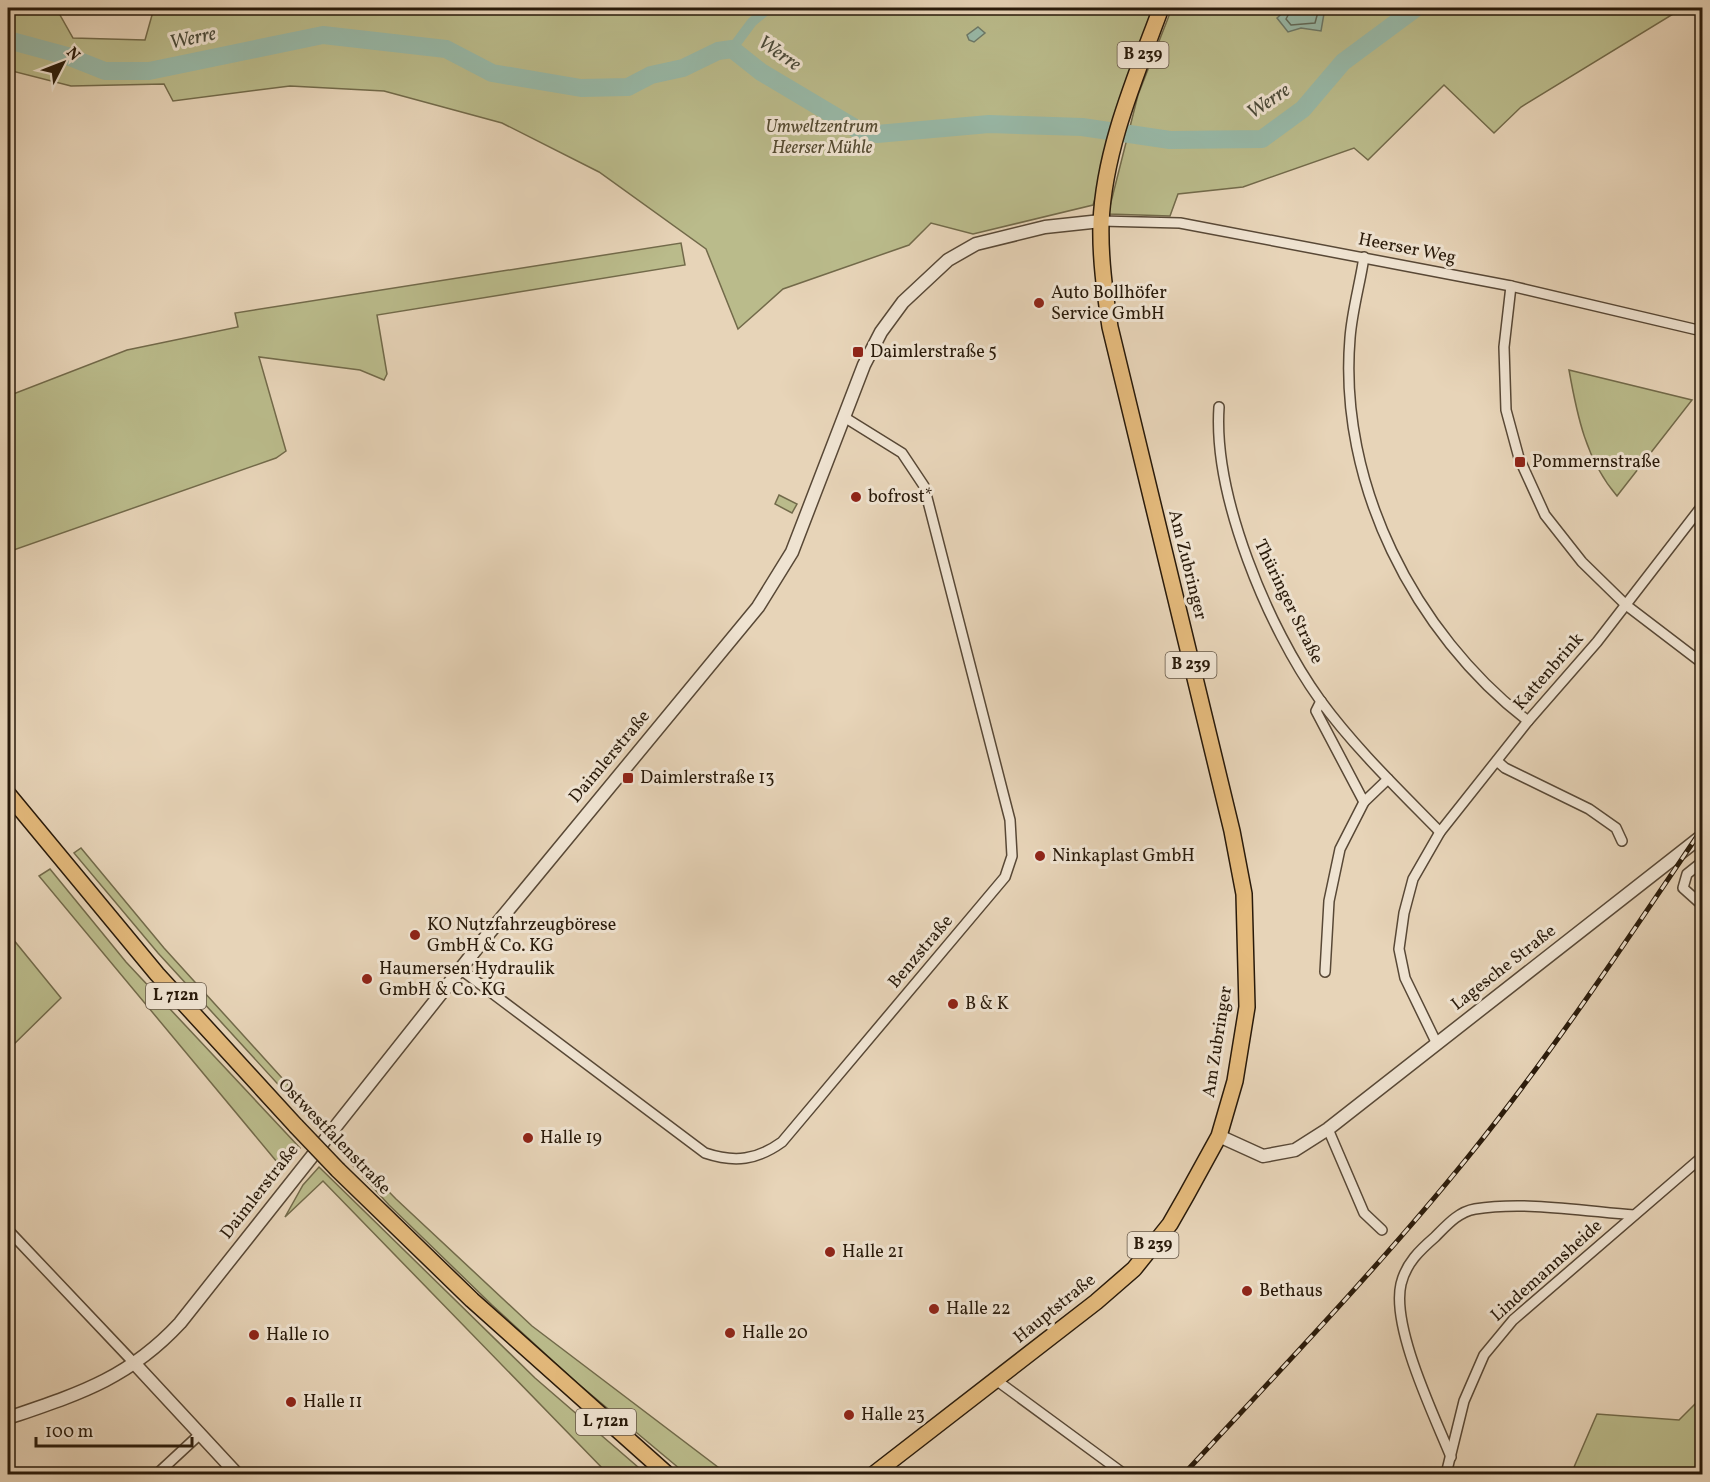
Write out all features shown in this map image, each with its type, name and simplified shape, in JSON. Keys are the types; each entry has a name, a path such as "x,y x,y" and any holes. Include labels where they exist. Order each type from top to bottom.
{"main road":[{"name":"Am Zubringer","path":"1161,8 1126,103 1111,160 1101,221 1103,275 1110,327 1229,820 1244,894 1247,1007 1235,1081 1219,1136"},
{"name":"Ostwestfalenstraße","path":"8,794 157,974 338,1170 545,1368 667,1474"},
{"name":"Hauptstraße","path":"874,1474 1096,1302 1134,1269 1170,1224 1219,1136"}],"street":[{"name":"Heerser Weg","path":"1101,221 1180,223 1233,235 1364,257 1511,286 1702,331"},
{"name":"Daimlerstraße","path":"8,1418 89,1389 135,1365 180,1323 460,969 758,607 792,552 864,365 891,317 910,294 948,260 976,244 1066,224 1101,221"},
{"path":"1364,257 1350,338 1351,406 1359,452 1374,508 1395,559 1437,627 1473,670 1528,721"},
{"path":"1511,286 1504,347 1506,410 1518,458 1545,515 1582,562 1626,605 1702,663"},
{"name":"Thüringer Straße","path":"1218,407 1217,436 1243,552 1294,659 1321,701 1388,779 1440,832"},
{"name":"Benzstraße","path":"460,969 705,1153 726,1160 743,1160 760,1156 782,1142 1005,877 1012,856 1010,822 924,486 902,453 844,417"},
{"name":"Kattenbrink","path":"1437,1044 1405,978 1399,949 1410,886 1440,832 1528,721 1626,605 1702,506"},
{"name":"Thüringer Straße","path":"1321,701 1316,711 1364,801"},
{"path":"1497,761 1505,768 1589,809 1616,828 1622,841"},
{"path":"1325,972 1329,901 1340,849 1364,801 1388,779"},
{"name":"Lagesche Straße","path":"1219,1136 1263,1156 1295,1150 1328,1128 1437,1044 1702,836"},
{"path":"1702,862 1687,874 1683,888 1702,905"},
{"path":"1328,1128 1364,1213 1382,1230"},
{"name":"Lindemannsheide","path":"1446,1474 1464,1401 1484,1355 1513,1320 1702,1157"},
{"path":"1451,1457 1420,1381 1401,1318 1401,1284 1413,1257 1455,1217 1473,1209 1505,1206 1634,1215"},
{"path":"8,1230 237,1474"},
{"path":"996,1380 1125,1474"},
{"path":"157,1474 199,1435"}],"green space":[{"name":"Umweltzentrum Heerser Mühle","path":"8,8 56,8 73,38 145,40 154,8 1159,8 1093,205 973,234 931,223 909,245 783,289 738,329 706,249 599,172 502,123 384,91 290,86 173,101 164,84 71,86 8,70"},
{"path":"1172,8 1683,8 1521,107 1494,133 1444,85 1368,160 1354,148 1243,187 1178,194 1170,216 1108,214 1138,95"},
{"path":"681,243 685,265 377,315 387,374 384,380 360,370 259,357 286,451 276,458 8,552 8,396 127,350 238,327 235,313"},
{"path":"1569,370 1692,400 1617,496 1606,482 1590,452 1584,436"},
{"path":"779,495 797,504 792,513 775,504"},
{"path":"81,848 164,948 322,1122 318,1128 158,953 74,853"},
{"path":"50,869 126,962 300,1148 282,1168 39,876"},
{"path":"8,933 61,998 8,1050"},
{"path":"339,1141 396,1199 532,1326 727,1474 686,1474 576,1382 492,1305 389,1205 335,1146"},
{"path":"319,1167 535,1378 646,1474 608,1474 323,1181 285,1217 303,1185"},
{"path":"1702,1397 1702,1474 1571,1474 1597,1414 1679,1420"}],"water":[{"path":"1288,8 1325,8 1321,31 1301,28 1288,32 1277,18"},
{"path":"978,27 985,33 974,42 969,40 967,35"}],"waterway":[{"path":"732,49 752,22 769,8"},
{"name":"Werre","path":"8,40 67,56 105,71 149,71 323,35 446,49 492,73 581,88 628,87 651,75 683,68 718,51 732,49 761,72 860,131 877,134 989,124 1082,127 1170,140 1262,139 1303,109 1343,62 1416,8"}],"railway":[{"path":"1184,1474 1364,1278 1468,1157 1560,1036 1702,829"}],"place":[{"name":"Auto Bollhöfer Service GmbH","path":"1039,303"},
{"name":"Daimlerstraße 5","path":"858,352"},
{"name":"Pommernstraße","path":"1520,462"},
{"name":"bofrost*","path":"856,497"},
{"name":"Daimlerstraße 13","path":"628,778"},
{"name":"Ninkaplast GmbH","path":"1040,856"},
{"name":"KO Nutzfahrzeugbörese GmbH & Co. KG","path":"415,935"},
{"name":"Haumersen Hydraulik GmbH & Co. KG","path":"367,979"},
{"name":"B & K","path":"953,1004"},
{"name":"Halle 19","path":"528,1138"},
{"name":"Halle 21","path":"830,1252"},
{"name":"Bethaus","path":"1247,1291"},
{"name":"Halle 22","path":"934,1309"},
{"name":"Halle 20","path":"730,1333"},
{"name":"Halle 10","path":"254,1335"},
{"name":"Halle 11","path":"291,1402"},
{"name":"Halle 23","path":"849,1415"}]}
